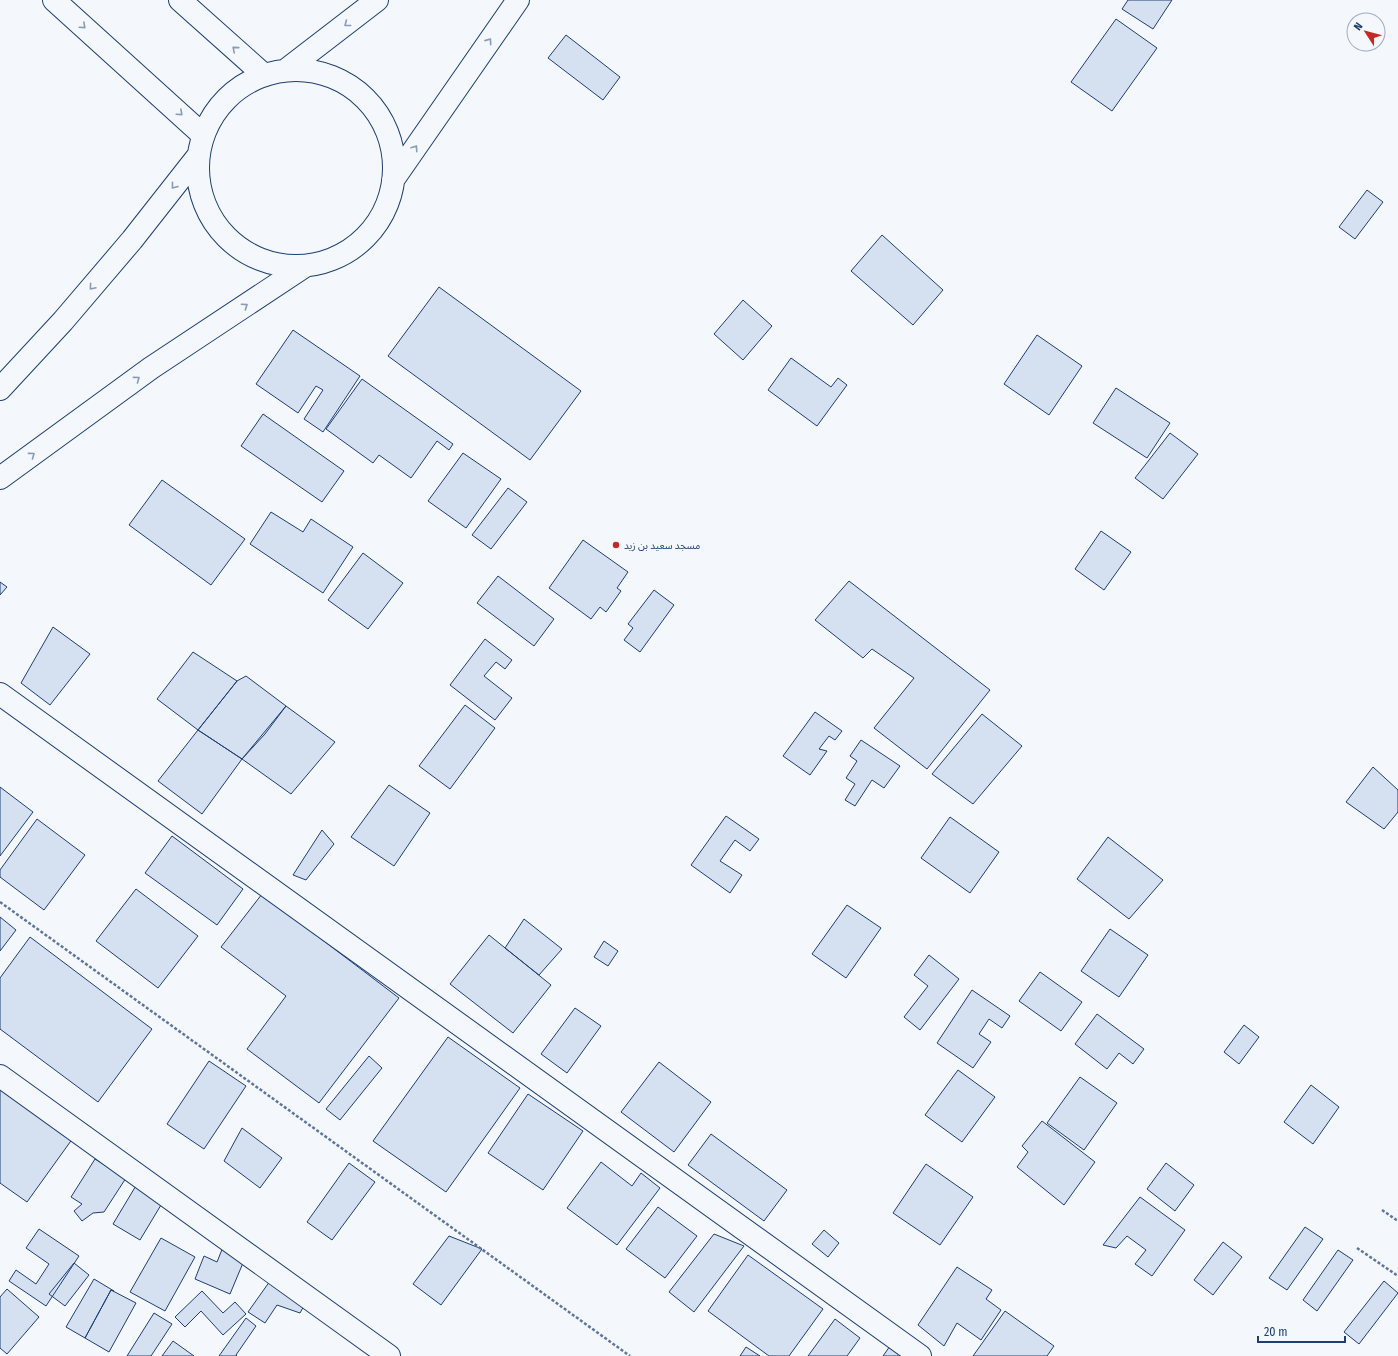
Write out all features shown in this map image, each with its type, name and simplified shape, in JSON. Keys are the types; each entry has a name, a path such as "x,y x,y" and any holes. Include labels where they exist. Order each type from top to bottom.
{"main road":[{"path":"54,0 203,135"},
{"path":"180,0 264,75"},
{"path":"286,70 377,0"},
{"path":"393,180 518,0"},
{"path":"286,70 308,70 329,75 349,85 366,99 379,116 389,136 393,158 393,180 388,201 378,221 364,238 347,251 327,261 305,266 283,266 262,260 242,250 225,236 212,219 202,199 198,178 198,156 203,135 213,115 227,98 244,84 264,75 286,70"},
{"path":"0,390 63,321 198,156"},
{"path":"0,478 152,368 305,266"},
{"path":"0,694 920,1356"},
{"path":"0,1076 389,1356"}],"path":[{"path":"0,902 630,1356"},
{"path":"1382,1210 1398,1221"},
{"path":"1357,1248 1398,1276"}],"building":[{"path":"1128,0 1172,0 1153,29 1122,9"},
{"path":"1116,19 1157,48 1112,111 1071,82"},
{"path":"566,35 620,77 603,100 548,58"},
{"path":"1367,190 1383,202 1355,239 1339,227"},
{"path":"882,235 943,290 913,325 851,271"},
{"path":"439,287 581,391 530,460 388,356"},
{"path":"743,300 772,326 743,360 714,334"},
{"path":"293,330 360,376 323,432 304,419 323,390 316,386 298,413 256,384"},
{"path":"1037,335 1082,366 1049,415 1004,384"},
{"path":"791,358 831,387 838,378 847,385 817,426 768,390"},
{"path":"362,379 453,444 449,450 437,441 411,478 379,455 373,463 326,429"},
{"path":"1116,388 1170,423 1147,458 1093,423"},
{"path":"263,414 344,471 322,502 241,446"},
{"path":"1170,433 1198,454 1163,499 1135,478"},
{"path":"463,453 501,479 466,528 428,501"},
{"path":"162,480 245,539 211,585 129,525"},
{"path":"508,488 527,502 491,549 472,535"},
{"path":"271,512 303,532 311,519 353,547 323,593 250,544"},
{"path":"1101,531 1131,552 1104,590 1075,569"},
{"path":"583,540 628,572 617,588 621,591 606,612 600,607 591,619 549,588"},
{"path":"363,553 403,583 368,629 328,600"},
{"path":"498,576 554,619 534,646 477,603"},
{"path":"849,581 990,690 927,769 874,728 914,678 872,649 863,658 815,620"},
{"path":"0,582 7,587 0,595"},
{"path":"654,590 674,605 640,652 624,640 633,628 628,624"},
{"path":"53,627 90,654 50,705 21,683"},
{"path":"485,639 512,660 505,669 496,662 484,676 512,698 495,720 450,685"},
{"path":"193,652 237,681 198,730 157,699"},
{"path":"246,676 286,706 265,734 242,759 198,730 237,681"},
{"path":"465,705 495,728 450,789 419,766"},
{"path":"286,706 335,742 291,794 242,759"},
{"path":"815,712 842,731 835,740 829,736 819,749 827,751 810,775 783,756"},
{"path":"982,714 1022,746 973,804 932,774"},
{"path":"198,730 242,759 202,814 158,781"},
{"path":"861,740 900,766 884,788 872,780 855,806 845,800 855,784 846,778 857,761 850,756"},
{"path":"1373,767 1398,790 1398,812 1384,829 1346,802"},
{"path":"389,785 430,813 394,866 351,837"},
{"path":"0,787 33,812 0,856"},
{"path":"726,816 759,839 750,851 735,840 720,861 742,875 730,893 691,865"},
{"path":"950,817 999,852 970,893 921,858"},
{"path":"37,819 85,855 44,910 0,877 0,870"},
{"path":"322,830 334,844 306,880 293,875"},
{"path":"172,836 243,889 217,925 145,873"},
{"path":"1108,837 1163,880 1129,919 1077,879"},
{"path":"136,889 198,936 158,988 96,941"},
{"path":"262,894 399,998 319,1103 247,1049 286,996 221,947"},
{"path":"847,905 881,928 846,978 812,954"},
{"path":"0,917 16,930 0,951"},
{"path":"524,919 562,949 539,975 505,948"},
{"path":"1110,929 1148,955 1119,997 1081,971"},
{"path":"489,935 551,985 513,1033 450,984"},
{"path":"30,937 152,1029 98,1102 0,1029 0,978"},
{"path":"604,941 618,951 608,966 594,957"},
{"path":"929,955 959,979 920,1030 904,1017 928,986 914,975"},
{"path":"1040,972 1082,1002 1061,1031 1019,1001"},
{"path":"972,990 1010,1016 1002,1028 989,1019 979,1034 991,1042 973,1068 937,1043"},
{"path":"575,1008 601,1026 567,1073 541,1054"},
{"path":"1097,1014 1144,1049 1133,1064 1119,1053 1107,1069 1075,1044"},
{"path":"1244,1025 1259,1037 1239,1064 1224,1052"},
{"path":"448,1037 520,1088 446,1192 373,1141"},
{"path":"369,1056 382,1068 340,1120 326,1109"},
{"path":"209,1061 246,1086 204,1149 167,1124"},
{"path":"659,1062 711,1102 674,1152 621,1112"},
{"path":"958,1070 995,1097 962,1142 925,1115"},
{"path":"1080,1077 1117,1103 1084,1150 1047,1123"},
{"path":"1311,1085 1339,1107 1313,1144 1284,1122"},
{"path":"0,1086 73,1138 27,1202 0,1183"},
{"path":"528,1094 583,1131 543,1190 488,1153"},
{"path":"1042,1121 1095,1162 1064,1205 1017,1167 1028,1152 1022,1146"},
{"path":"242,1128 282,1158 260,1188 224,1161"},
{"path":"711,1134 787,1190 764,1221 688,1165"},
{"path":"95,1159 126,1178 104,1212 93,1213 82,1221 74,1211 82,1204 71,1197"},
{"path":"601,1162 632,1186 641,1173 660,1188 617,1245 567,1208"},
{"path":"349,1163 375,1182 332,1240 307,1222"},
{"path":"1166,1163 1194,1185 1175,1211 1147,1189"},
{"path":"926,1164 973,1197 940,1245 893,1213"},
{"path":"137,1184 164,1200 140,1240 113,1224"},
{"path":"1140,1197 1185,1230 1152,1276 1135,1264 1146,1250 1127,1236 1116,1248 1103,1245"},
{"path":"658,1207 697,1236 665,1278 626,1249"},
{"path":"1305,1227 1323,1239 1287,1290 1269,1278"},
{"path":"39,1229 79,1256 46,1306 9,1281 16,1270 36,1284 49,1264 26,1248"},
{"path":"824,1230 839,1243 828,1257 812,1244"},
{"path":"714,1234 744,1246 694,1312 669,1292"},
{"path":"449,1236 482,1249 441,1305 413,1284"},
{"path":"161,1238 195,1257 165,1311 130,1292"},
{"path":"1223,1242 1242,1257 1213,1295 1194,1280"},
{"path":"223,1247 243,1263 230,1294 195,1279 204,1256 217,1262"},
{"path":"1338,1250 1353,1260 1317,1311 1303,1300"},
{"path":"748,1255 823,1309 789,1356 769,1356 708,1311"},
{"path":"74,1263 89,1275 65,1306 49,1294"},
{"path":"957,1267 992,1290 986,1299 1001,1310 981,1340 957,1323 944,1346 918,1325"},
{"path":"94,1279 114,1291 111,1290 85,1338 66,1327"},
{"path":"270,1281 305,1304 300,1313 277,1305 265,1323 248,1312"},
{"path":"1384,1281 1398,1293 1359,1344 1344,1332"},
{"path":"7,1289 39,1317 7,1354 0,1348 0,1297"},
{"path":"111,1290 136,1303 109,1352 85,1338"},
{"path":"202,1291 223,1313 235,1302 246,1314 223,1335 201,1311 185,1327 175,1317"},
{"path":"1005,1311 1054,1346 1047,1356 973,1356"},
{"path":"154,1313 172,1324 151,1356 127,1356"},
{"path":"246,1318 256,1326 236,1355 237,1356 219,1356"},
{"path":"835,1319 860,1338 847,1356 808,1356"},
{"path":"173,1341 194,1356 162,1356"},
{"path":"890,1346 903,1356 883,1356"},
{"path":"746,1347 760,1356 740,1356"}],"place":[{"name":"مسجد سعيد بن زيد","path":"616,545"}]}
